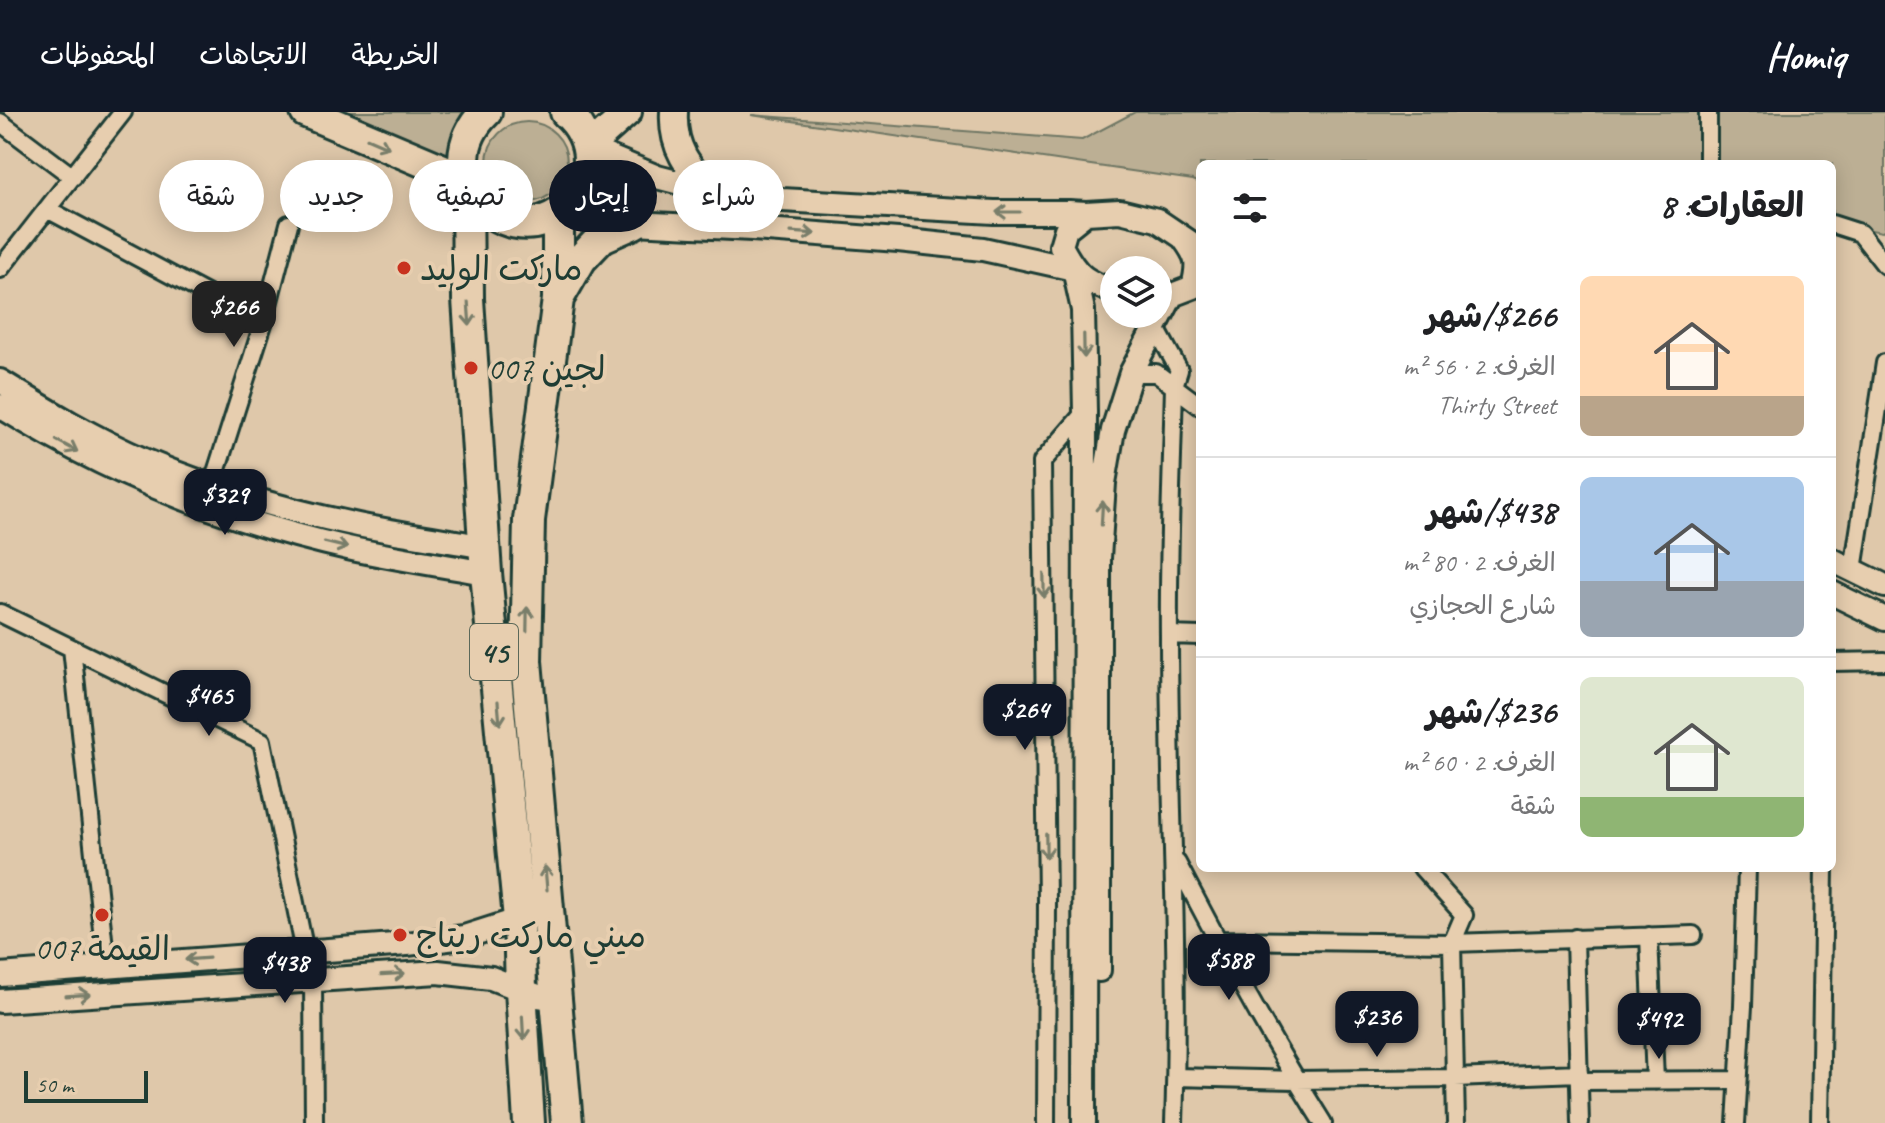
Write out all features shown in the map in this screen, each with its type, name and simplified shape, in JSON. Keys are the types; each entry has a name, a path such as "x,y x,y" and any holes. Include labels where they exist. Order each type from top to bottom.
{"highway":[{"path":"306,112 420,160"},
{"path":"464,160 469,134 486,112"},
{"path":"566,112 583,133 589,160"},
{"name":"45","path":"467,232 468,299 485,560 519,919 529,1123"},
{"name":"45","path":"558,232 558,299 529,520 526,661 567,1123"},
{"path":"558,299 581,259 602,237 613,232"}],"main road":[{"path":"628,112 588,148 673,181"},
{"path":"674,112 678,145 686,160"},
{"path":"784,199 994,212 1120,211 1157,220 1192,243"},
{"path":"1084,1123 1083,310 1074,269 1061,246 1066,229 1086,213"},
{"path":"657,224 898,240 983,249 1074,269 1088,282 1100,287"},
{"path":"1181,292 1196,271"},
{"path":"1099,1123 1099,558 1104,483 1113,430 1131,373 1156,328"},
{"path":"0,381 58,418 146,461 278,506 485,560"},
{"path":"0,406 92,459 211,509 350,548 485,560"},
{"path":"1836,562 1885,586"},
{"path":"1836,595 1885,619"},
{"path":"0,975 407,944 464,937 532,915 549,917"},
{"path":"0,1001 438,972 491,978 538,996 556,993"}],"street":[{"path":"0,269 123,112"},
{"path":"1708,112 1708,160"},
{"path":"0,122 73,177"},
{"path":"47,209 263,324"},
{"path":"1836,225 1860,233 1885,265"},
{"path":"212,485 263,324 287,232"},
{"path":"1156,328 1179,370 1174,386 1169,635 1174,858 1174,1123"},
{"path":"1853,570 1885,363"},
{"path":"1131,373 1156,373 1196,403"},
{"path":"1046,1123 1042,462 1085,412"},
{"path":"0,613 262,741 305,952"},
{"path":"1169,635 1196,636"},
{"path":"72,648 106,966"},
{"path":"1836,662 1885,661"},
{"path":"1174,858 1217,940 1323,1123"},
{"path":"1426,872 1464,915 1452,943 1456,1123"},
{"path":"1736,1123 1747,872"},
{"path":"1820,1123 1824,872"},
{"path":"1217,940 1452,943 1693,935"},
{"path":"1649,936 1655,1081"},
{"path":"1575,938 1580,1123"},
{"path":"313,980 314,1123"},
{"path":"1176,1077 1738,1080"}],"shaded area":[{"path":"344,112 481,112 457,158"},
{"path":"1135,112 1885,112 1885,230 1836,224 1836,160 1196,160 1196,181 751,115 1082,140"},
{"path":"527,122 549,129 560,140 567,160 549,160 549,195 533,201 533,160 487,160 490,147 499,134 512,125"}],"place":[{"name":"ماركت الوليد","path":"404,268"},
{"name":"لجين 007","path":"471,368"},
{"name":"القيمة 007","path":"102,915"},
{"name":"ميني ماركت ريتاج","path":"400,935"}]}
